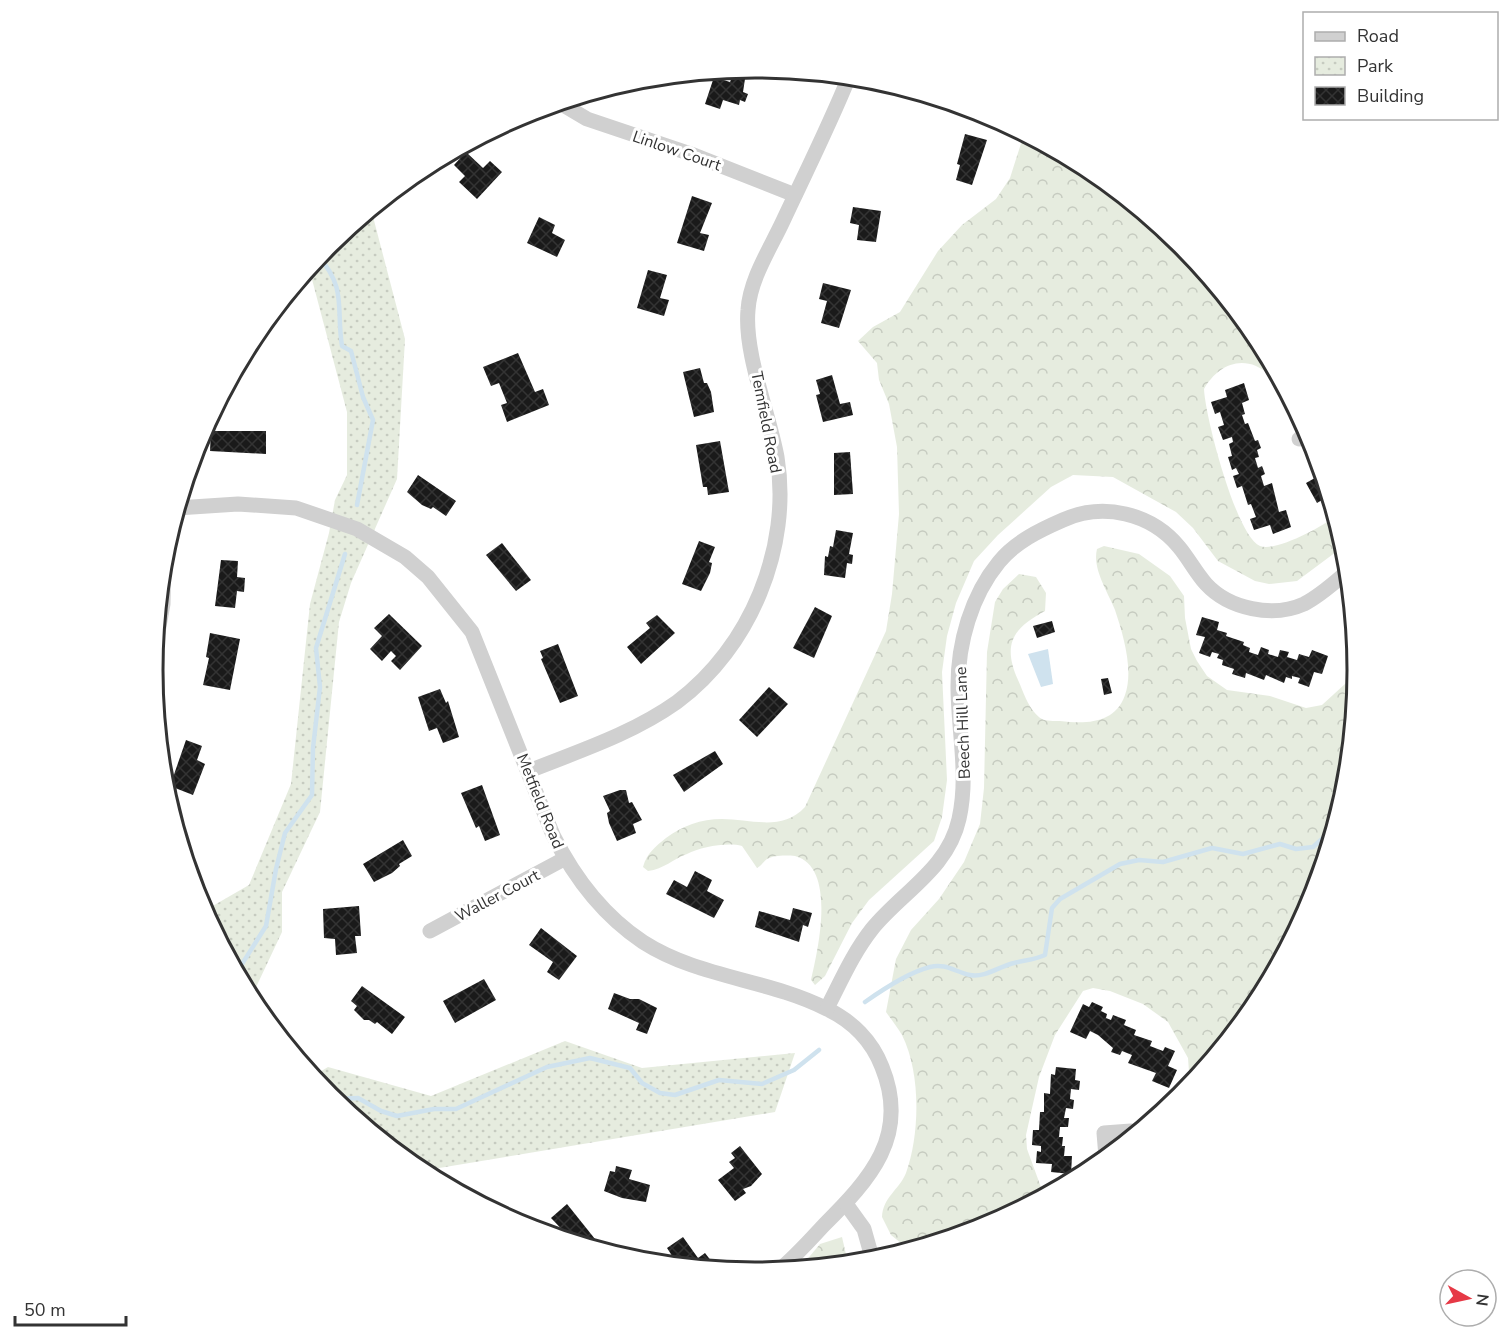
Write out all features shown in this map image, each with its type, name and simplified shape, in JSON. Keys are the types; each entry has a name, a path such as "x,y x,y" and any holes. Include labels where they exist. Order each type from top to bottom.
{"street":[{"name":"Temfield Road","path":"529,771 620,735 678,701 722,656 753,608 772,560 777,538 779,484 777,458 750,341 748,309 762,264 845,85"},
{"name":"Linlow Court","path":"568,108 587,119 691,154 795,195"},
{"name":"Metfield Road","path":"186,507 238,504 296,508 357,529 405,557 428,577 472,632 564,859 596,900 620,924 644,942 702,969 826,1008 865,1036 878,1057 888,1081 892,1108 889,1132 882,1156 871,1175 846,1204 788,1261"},
{"name":"Beech Hill Lane","path":"826,1008 855,954 873,928 928,875 948,848 958,822 964,795 958,687 960,652 969,618 984,584 999,561 1018,543 1076,514 1100,510 1124,513 1147,521 1164,531 1207,585 1228,601 1250,608 1275,611 1302,605 1340,578"},
{"name":"Waller Court","path":"429,931 564,859"},
{"path":"1105,1147 1104,1133 1125,1131"},
{"path":"846,1204 864,1229 870,1251"}],"green space":[{"path":"1022,141 1051,157 1115,200 1174,251 1200,280 1225,310 1267,373 1256,366 1233,364 1219,371 1204,389 1223,474 1241,521 1260,546 1267,547 1287,542 1328,521 1335,552 1297,581 1269,584 1255,581 1218,561 1193,528 1176,512 1113,477 1073,475 1051,487 998,535 974,561 956,603 947,636 942,672 947,780 942,817 934,841 869,900 852,923 825,976 815,985 811,980 820,930 820,892 816,876 808,863 795,856 780,856 767,859 757,868 742,846 729,845 699,849 654,870 648,871 643,867 649,854 658,844 692,824 722,819 776,822 796,815 805,807 886,631 892,594 899,514 897,447 889,404 879,380 877,363 858,341 873,327 900,312 938,251 962,225 996,199 1010,178"},
{"path":"373,218 405,339 397,479 351,583 339,622 320,812 282,892 282,932 256,988 242,966 212,906 249,885 291,784 310,604 329,533 335,500 347,475 347,412 312,278 336,251"},
{"path":"1104,546 1139,554 1170,576 1184,596 1185,618 1191,649 1197,661 1207,676 1227,690 1270,696 1306,708 1322,705 1347,682 1342,747 1327,823 1302,897 1268,966 1225,1030 1189,1072 1188,1058 1168,1022 1143,1004 1110,991 1093,988 1083,991 1055,1035 1039,1077 1026,1135 1027,1149 1041,1188 982,1217 902,1244 891,1235 882,1217 885,1204 903,1179 911,1157 916,1122 915,1085 908,1050 902,1035 886,1012 896,959 911,930 939,899 964,862 980,824 984,788 987,652 995,602 1003,589 1019,574 1036,577 1046,593 1045,611 1018,631 1011,647 1013,667 1027,701 1037,716 1048,721 1080,722 1107,717 1120,705 1125,695 1128,663 1115,610 1097,564 1097,549"},
{"path":"565,1041 642,1068 795,1053 775,1112 436,1168 395,1140 365,1115 320,1072 328,1067 431,1096"},
{"path":"842,1237 846,1255 807,1260 820,1244"}],"water":[{"path":"1048,649 1053,684 1041,687 1028,654"}],"building":[{"path":"713,79 730,82 731,79 745,79 743,92 748,94 745,102 740,100 739,105 723,100 720,109 705,104"},
{"path":"965,134 987,140 972,185 956,180 960,165 957,164"},
{"path":"467,153 483,168 490,161 502,172 477,199 459,182 465,176 454,165"},
{"path":"692,196 712,203 700,233 709,235 704,251 677,243"},
{"path":"853,207 881,211 876,242 857,240 859,225 850,223"},
{"path":"539,217 555,225 552,233 565,240 557,257 527,243"},
{"path":"648,270 667,275 660,298 669,300 664,316 637,308"},
{"path":"823,283 851,290 839,328 821,323 827,301 819,299"},
{"path":"518,353 535,392 543,389 549,405 507,422 501,405 507,403 499,383 491,386 483,367"},
{"path":"700,368 704,383 707,383 711,392 714,412 694,417 683,372"},
{"path":"832,375 840,404 850,402 853,415 823,422 816,395 820,394 816,380"},
{"path":"1244,383 1249,400 1242,403 1245,414 1242,415 1245,424 1248,423 1255,441 1258,440 1261,448 1257,450 1259,457 1255,458 1258,468 1262,466 1265,474 1261,476 1264,486 1272,483 1279,512 1286,510 1291,527 1273,534 1270,525 1254,530 1250,519 1256,517 1251,504 1248,505 1242,486 1237,488 1233,476 1239,474 1236,468 1232,470 1228,457 1232,456 1229,444 1233,442 1232,437 1223,440 1218,427 1224,425 1220,412 1215,414 1211,402 1227,397 1225,390"},
{"path":"213,431 266,431 266,454 210,451"},
{"path":"720,441 729,492 708,495 707,487 703,487 696,445"},
{"path":"850,452 853,494 834,495 834,453"},
{"path":"418,475 456,501 446,516 433,507 431,509 422,505 407,492"},
{"path":"1315,478 1322,500 1317,503 1306,483"},
{"path":"836,530 853,533 849,554 853,555 852,564 847,563 845,578 824,575 825,556 828,557 830,546 833,547"},
{"path":"699,541 715,547 709,562 712,563 710,573 701,591 682,584"},
{"path":"502,543 531,580 516,591 486,555"},
{"path":"221,560 238,561 237,577 245,578 244,592 237,591 235,608 215,606"},
{"path":"815,607 832,616 814,658 793,648"},
{"path":"389,614 422,646 400,670 391,661 396,656 391,651 382,661 370,649 382,636 374,628"},
{"path":"657,615 675,633 641,664 627,647 650,628 646,623"},
{"path":"1202,617 1219,622 1217,630 1227,633 1226,636 1244,642 1243,645 1250,648 1249,652 1258,655 1261,647 1269,650 1268,654 1278,657 1280,650 1289,652 1287,657 1297,660 1299,654 1309,657 1312,650 1328,656 1322,674 1314,672 1309,687 1298,683 1300,678 1292,676 1292,679 1286,677 1284,683 1266,675 1264,680 1246,673 1245,678 1232,674 1234,669 1222,665 1223,660 1217,658 1219,654 1212,652 1210,657 1199,653 1205,637 1196,635"},
{"path":"1052,621 1055,632 1037,638 1033,626"},
{"path":"210,633 240,639 230,690 203,685 209,658 206,657"},
{"path":"558,644 578,696 560,703 541,659 543,658 540,651"},
{"path":"1108,678 1112,693 1104,695 1101,679"},
{"path":"769,687 788,704 757,737 739,720"},
{"path":"440,689 446,703 448,701 459,737 443,743 437,728 429,731 418,697"},
{"path":"186,740 202,746 197,760 205,764 193,795 175,788 173,778"},
{"path":"715,751 723,764 684,792 673,775"},
{"path":"482,785 500,835 485,841 479,826 476,828 461,793"},
{"path":"626,790 629,803 632,802 642,820 633,824 636,833 617,841 609,823 607,813 610,811 603,796"},
{"path":"403,840 412,856 399,864 400,866 392,873 374,882 363,864"},
{"path":"695,871 712,880 707,891 724,900 714,918 666,894 674,880 687,887"},
{"path":"359,906 361,936 355,936 357,953 336,955 335,939 324,938 323,909"},
{"path":"793,908 812,913 808,927 803,925 799,942 755,927 759,911 790,920"},
{"path":"541,928 577,956 559,980 547,972 553,962 529,945"},
{"path":"484,979 496,1000 455,1023 443,1001"},
{"path":"362,986 405,1017 392,1034 377,1022 375,1024 364,1020 354,1010 357,1006 351,1001"},
{"path":"614,993 630,999 639,999 657,1008 647,1034 636,1030 639,1023 608,1009"},
{"path":"1092,1002 1103,1007 1101,1011 1107,1014 1106,1018 1111,1020 1113,1015 1126,1020 1124,1025 1136,1030 1134,1035 1152,1041 1150,1046 1163,1051 1165,1047 1175,1051 1168,1066 1177,1070 1169,1088 1152,1081 1156,1073 1128,1063 1132,1055 1122,1051 1120,1055 1111,1052 1113,1048 1098,1035 1090,1031 1086,1039 1070,1032 1083,1004 1089,1007"},
{"path":"1056,1067 1076,1069 1075,1080 1080,1081 1079,1090 1071,1089 1070,1099 1074,1100 1073,1109 1066,1108 1064,1118 1069,1118 1068,1127 1060,1127 1059,1137 1063,1137 1062,1146 1065,1146 1064,1156 1072,1156 1071,1170 1066,1173 1051,1172 1052,1164 1036,1163 1037,1151 1041,1152 1041,1146 1032,1145 1033,1130 1039,1130 1040,1112 1044,1112 1044,1093 1050,1094 1051,1074 1055,1075"},
{"path":"740,1146 762,1174 751,1186 743,1189 746,1193 735,1201 718,1180 734,1168 729,1162 735,1158 731,1153"},
{"path":"616,1166 632,1170 629,1179 650,1185 646,1202 622,1198 604,1191 610,1171 615,1172"},
{"path":"567,1204 595,1239 563,1230 551,1218"},
{"path":"683,1237 698,1258 705,1253 711,1260 672,1256 667,1248"}],"waterway":[{"path":"325,264 337,289 342,346 351,351 363,397 373,420 357,505"},
{"path":"241,965 266,926 285,833 312,795 313,748 320,687 316,648 345,554"},
{"path":"865,1002 922,969 936,966 946,967 965,974 976,975 1045,955 1052,908 1060,899 1120,864 1139,860 1163,862 1212,848 1243,854 1280,844 1296,849 1313,847 1322,839"},
{"path":"347,1098 358,1098 381,1111 397,1116 434,1109 456,1109 547,1067 590,1058 630,1068 642,1083 660,1093 675,1095 719,1080 762,1084 794,1070 819,1050"}]}
